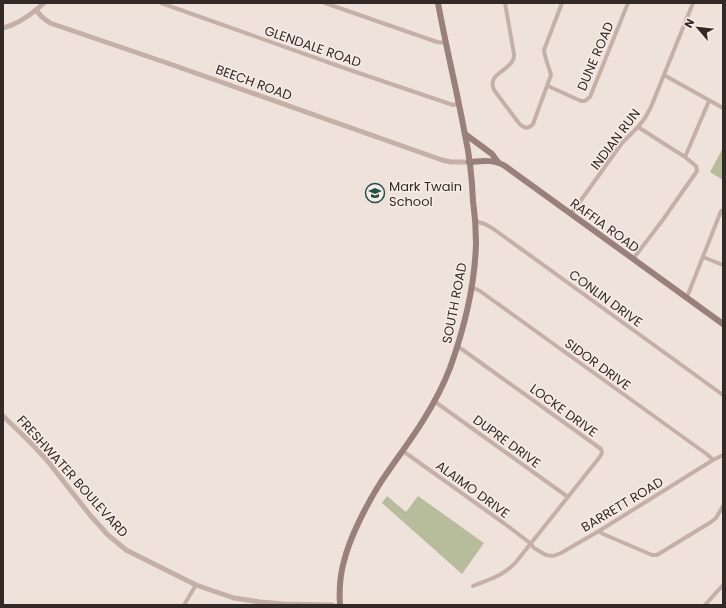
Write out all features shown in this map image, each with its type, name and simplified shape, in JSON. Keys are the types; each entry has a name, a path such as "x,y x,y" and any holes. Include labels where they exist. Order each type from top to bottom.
{"main road":[{"name":"SOUTH ROAD","path":"340,605 339,593 341,575 347,550 378,486 424,420 434,401 457,346 463,327 471,288 476,243 470,162 438,3"},
{"path":"465,134 492,154 498,162"},
{"name":"RAFFIA ROAD","path":"470,162 489,160 498,162 516,173 723,324"}],"street":[{"path":"3,28 26,18 44,3"},
{"name":"GLENDALE ROAD","path":"162,3 347,69 453,105 458,104"},
{"path":"325,3 436,42 446,43"},
{"path":"505,3 514,54 513,60 509,65 492,81 492,86 522,126 526,128 533,124 548,86 551,75 544,50 562,3"},
{"name":"DUNE ROAD","path":"548,86 580,101 585,101 590,97 628,3"},
{"name":"INDIAN RUN","path":"571,214 622,143 645,118 651,107 693,3"},
{"name":"BEECH ROAD","path":"36,10 50,23 393,143 451,162 470,162"},
{"path":"664,75 723,108"},
{"path":"685,157 709,100"},
{"path":"633,259 697,171 696,166 685,157 638,127"},
{"path":"687,297 721,211 723,210"},
{"name":"CONLIN DRIVE","path":"475,221 485,224 495,230 723,395"},
{"path":"703,257 723,265"},
{"name":"SIDOR DRIVE","path":"471,288 480,291 713,460"},
{"name":"LOCKE DRIVE","path":"457,346 601,449 602,453 509,570 502,575 473,586"},
{"name":"DUPRE DRIVE","path":"434,401 568,497"},
{"name":"FRESHWATER BOULEVARD","path":"3,416 46,459 90,515 108,535 126,550 196,585 234,598 284,604 333,605"},
{"name":"ALAIMO DRIVE","path":"403,451 505,524 530,544"},
{"name":"BARRETT ROAD","path":"530,544 546,555 553,556 561,553 723,455"},
{"path":"599,531 652,555 657,555 711,522 716,518 723,506"},
{"path":"184,605 196,585"},
{"path":"705,605 723,585"}],"green space":[{"path":"723,148 723,180 710,172"},
{"path":"387,496 406,512 418,496 484,543 462,574 382,503"}],"place":[{"name":"Mark Twain School","path":"375,193"}]}
